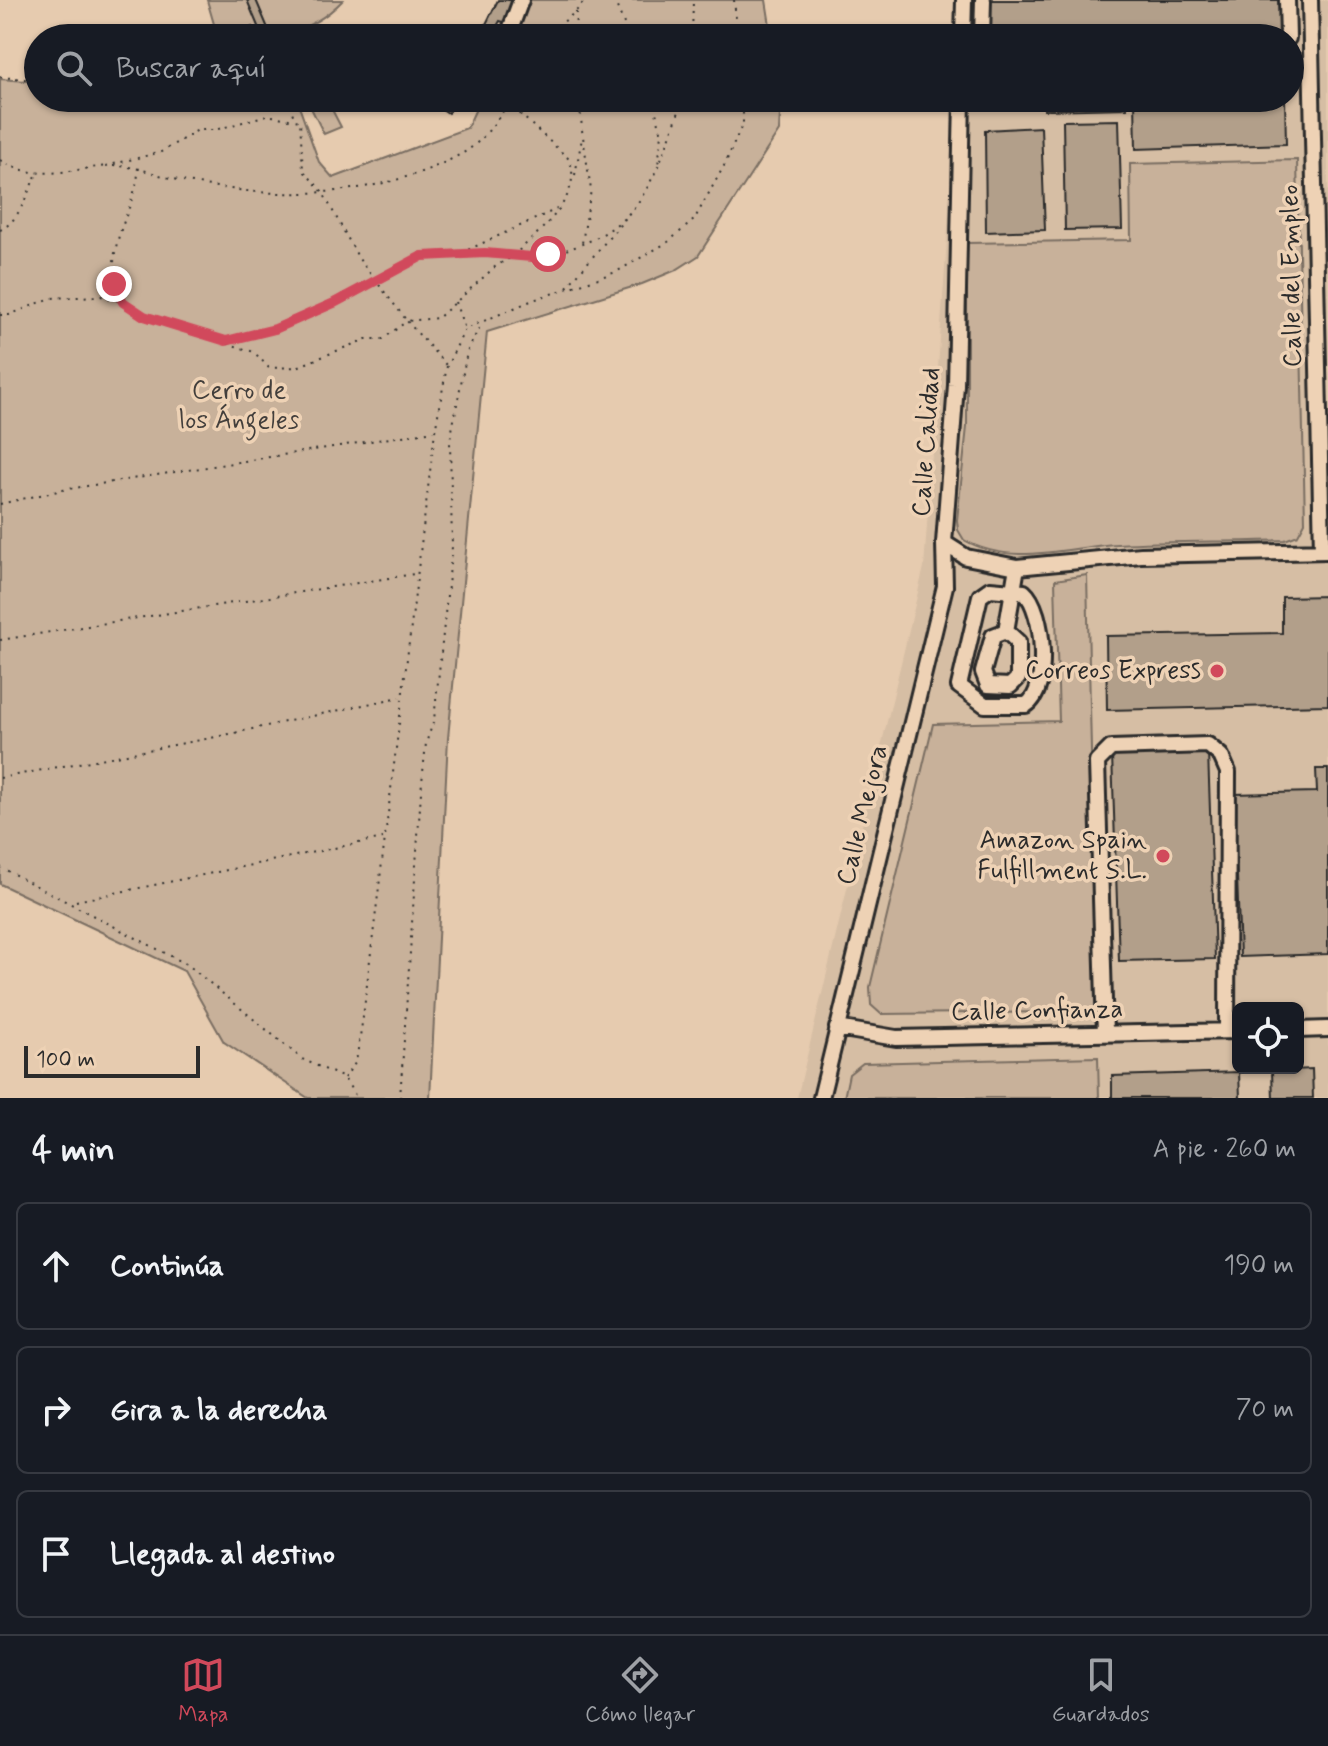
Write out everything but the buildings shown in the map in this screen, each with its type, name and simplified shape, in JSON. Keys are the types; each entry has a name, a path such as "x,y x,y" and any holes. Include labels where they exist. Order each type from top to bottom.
{"street":[{"path":"512,24 521,0"},
{"path":"963,24 964,0"},
{"path":"982,24 983,0"},
{"path":"1287,0 1288,24"},
{"name":"Calle del Empleo","path":"1310,0 1325,551"},
{"name":"Calle Calidad","path":"962,112 955,397 944,543 966,557 1017,567 1141,555 1325,551"},
{"name":"Calle Mejora","path":"821,1098 945,586 944,543"},
{"path":"1006,631 1017,567"},
{"path":"990,589 1013,590 1029,597 1038,613 1040,686 1026,705 985,705 959,686 958,681 980,596 990,589"},
{"path":"1105,1034 1096,771 1100,755 1111,748 1208,745 1225,763 1232,1031"},
{"name":"Calle Confianza","path":"837,1028 896,1038 1232,1031"},
{"path":"1304,1030 1328,1029"}],"path":[{"path":"556,24 584,0"},
{"path":"614,0 624,24"},
{"path":"692,24 693,0"},
{"path":"734,0 737,24"},
{"path":"576,10 576,24"},
{"path":"0,77 24,79"},
{"path":"292,112 295,120"},
{"path":"0,160 18,172 37,174 106,166 139,166 166,177 239,190 362,188 420,171 465,152 501,112"},
{"path":"518,112 569,159 573,175 571,183"},
{"path":"580,112 591,190 582,243"},
{"path":"656,112 662,134 657,170"},
{"path":"566,289 635,205 657,170 679,112"},
{"path":"344,1078 356,1062 415,574 447,366 465,329 616,272 668,242 694,220 725,164 743,123 743,112"},
{"path":"106,166 161,152 198,130 215,130 267,115 300,121 303,170 322,191 359,259 447,366"},
{"path":"0,315 9,315 51,298 101,296 123,302 144,316 254,352 269,368 297,367 366,339 383,339 407,321 438,318 513,256 558,209 578,166 582,130"},
{"path":"123,302 114,284 113,247 137,182 139,166"},
{"path":"0,230 9,226 18,213 37,174"},
{"path":"226,341 275,329 422,256 459,253 532,257 582,243 618,223 635,205"},
{"path":"459,253 535,222 558,209"},
{"path":"455,301 465,329"},
{"path":"400,1098 421,792 426,743 438,695 452,547 450,441 467,352 482,322"},
{"path":"0,504 62,490 435,431"},
{"path":"0,640 415,574"},
{"path":"0,778 181,744 401,697"},
{"path":"73,902 384,838"},
{"path":"0,867 73,902 188,965 302,1059 344,1078 357,1098"}],"shaded area":[{"path":"964,0 1328,0 1328,1098 797,1098 924,567 956,112 1304,112 1304,24 962,24"}],"green space":[{"path":"207,0 343,0 311,24 214,24"},
{"path":"528,0 766,0 770,24 519,24"},
{"name":"Cerro de los Ángeles","path":"0,79 24,81 24,112 301,112 319,162 333,178 467,128 474,112 780,112 779,131 698,256 676,270 642,284 487,332 448,738 430,1098 308,1098 224,1042 184,971 0,884"},
{"path":"313,112 333,112 341,127 324,134"},
{"path":"1297,160 1305,522 1298,535 1285,540 1117,544 1020,554 982,548 964,540 957,520 967,427 967,243 1131,240 1130,164"},
{"path":"1087,575 1097,1011 1075,1012 1075,1006 1063,1007 1062,1012 881,1014 871,1005 870,987 933,724 1059,721 1055,580"},
{"path":"1098,1057 1099,1098 844,1098 849,1074 863,1063"}],"place":[{"name":"Correos Express","path":"1217,671"},
{"name":"Amazon Spain Fulfillment S.L.","path":"1163,856"}],"route":[{"path":"114,284 123,302 144,316 226,341 275,329 334,303 422,256 485,253 532,257 548,254"}]}
